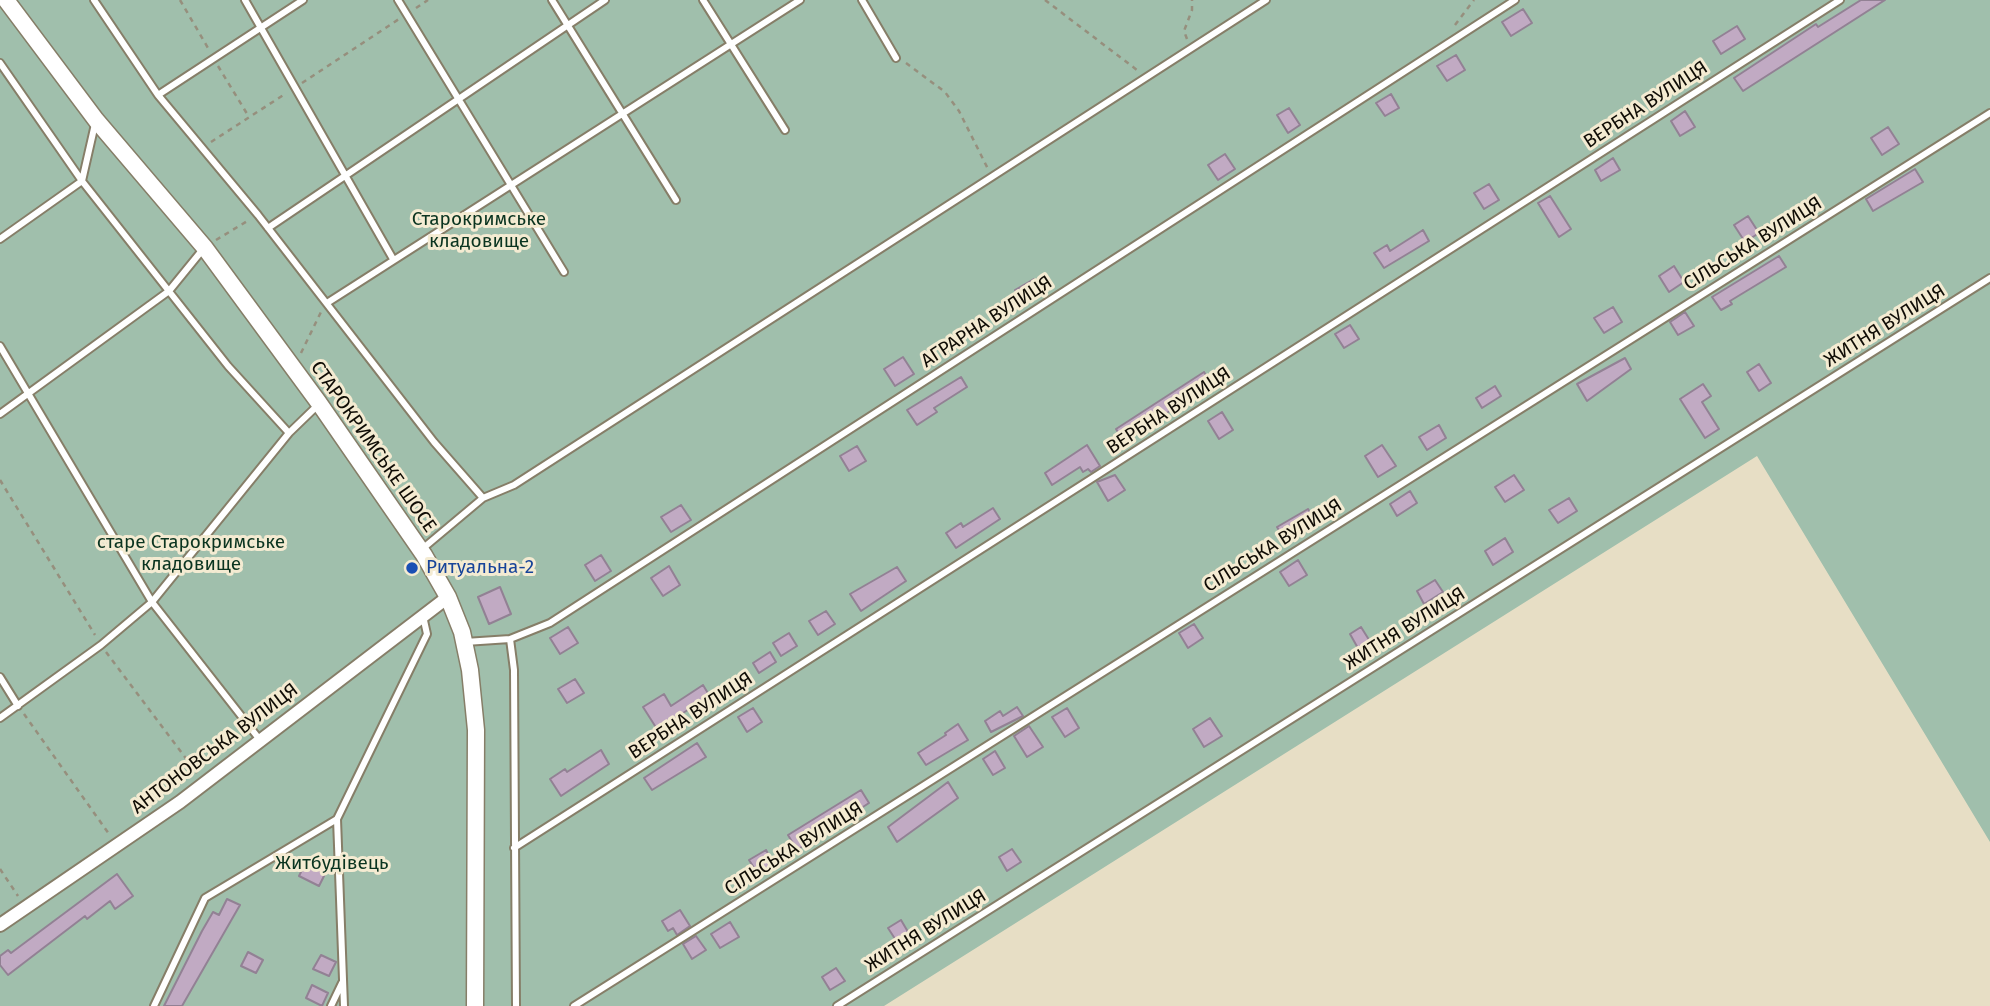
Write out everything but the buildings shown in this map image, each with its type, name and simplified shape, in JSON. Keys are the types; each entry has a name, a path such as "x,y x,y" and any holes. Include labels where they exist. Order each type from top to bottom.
{"street":[{"name":"СТАРОКРИМСЬКЕ ШОСЕ","path":"6,0 96,120 205,248 319,404 420,551 448,597 464,642 476,730 475,1006"},
{"name":"АНТОНОВСЬКА ВУЛИЦЯ","path":"0,925 205,783 448,597"}],"lane":[{"path":"94,0 158,95 258,215 434,442 483,499"},
{"path":"245,0 393,259"},
{"path":"158,95 303,0"},
{"path":"397,0 564,272"},
{"path":"552,0 676,200"},
{"path":"268,228 344,174 605,0"},
{"path":"704,0 785,130"},
{"path":"327,303 800,0"},
{"path":"862,0 897,58"},
{"path":"420,551 483,499 514,485 1266,0"},
{"name":"АГРАРНА ВУЛИЦЯ","path":"464,642 510,639 550,623 1515,0"},
{"name":"ВЕРБНА ВУЛИЦЯ","path":"514,848 1840,0"},
{"path":"0,64 82,181 228,366 289,433"},
{"name":"СІЛЬСЬКА ВУЛИЦЯ","path":"574,1006 1990,113"},
{"path":"0,239 82,181 96,120"},
{"path":"0,414 169,291 205,248"},
{"name":"ЖИТНЯ ВУЛИЦЯ","path":"837,1006 1990,278"},
{"path":"0,346 152,603 260,740"},
{"path":"0,718 100,645 152,603 289,433 319,404"},
{"path":"344,1006 337,819 427,634 423,616"},
{"path":"510,639 514,670 516,1006"},
{"path":"0,677 18,706"},
{"path":"154,1006 205,898 337,819"},
{"path":"331,1006 344,980"}],"path":[{"path":"201,148 428,0"},
{"path":"1045,0 1134,66 1144,78"},
{"path":"1189,49 1184,31 1192,10 1192,0"},
{"path":"897,58 944,92 959,111 991,175"},
{"path":"205,248 258,215"},
{"path":"291,368 299,360 303,344 327,303"},
{"path":"0,480 100,645 205,783"},
{"path":"18,706 116,845"},
{"path":"0,870 26,908"}],"green space":[{"path":"0,0 1990,0 1990,842 1757,456 884,1006 0,1006"}],"place":[{"name":"Ритуальна-2","path":"412,568"}],"park label":[{"name":"Старокримське кладовище","path":"479,231"},
{"name":"старе Старокримське кладовище","path":"191,554"},
{"name":"Житбудівець","path":"332,864"}]}
